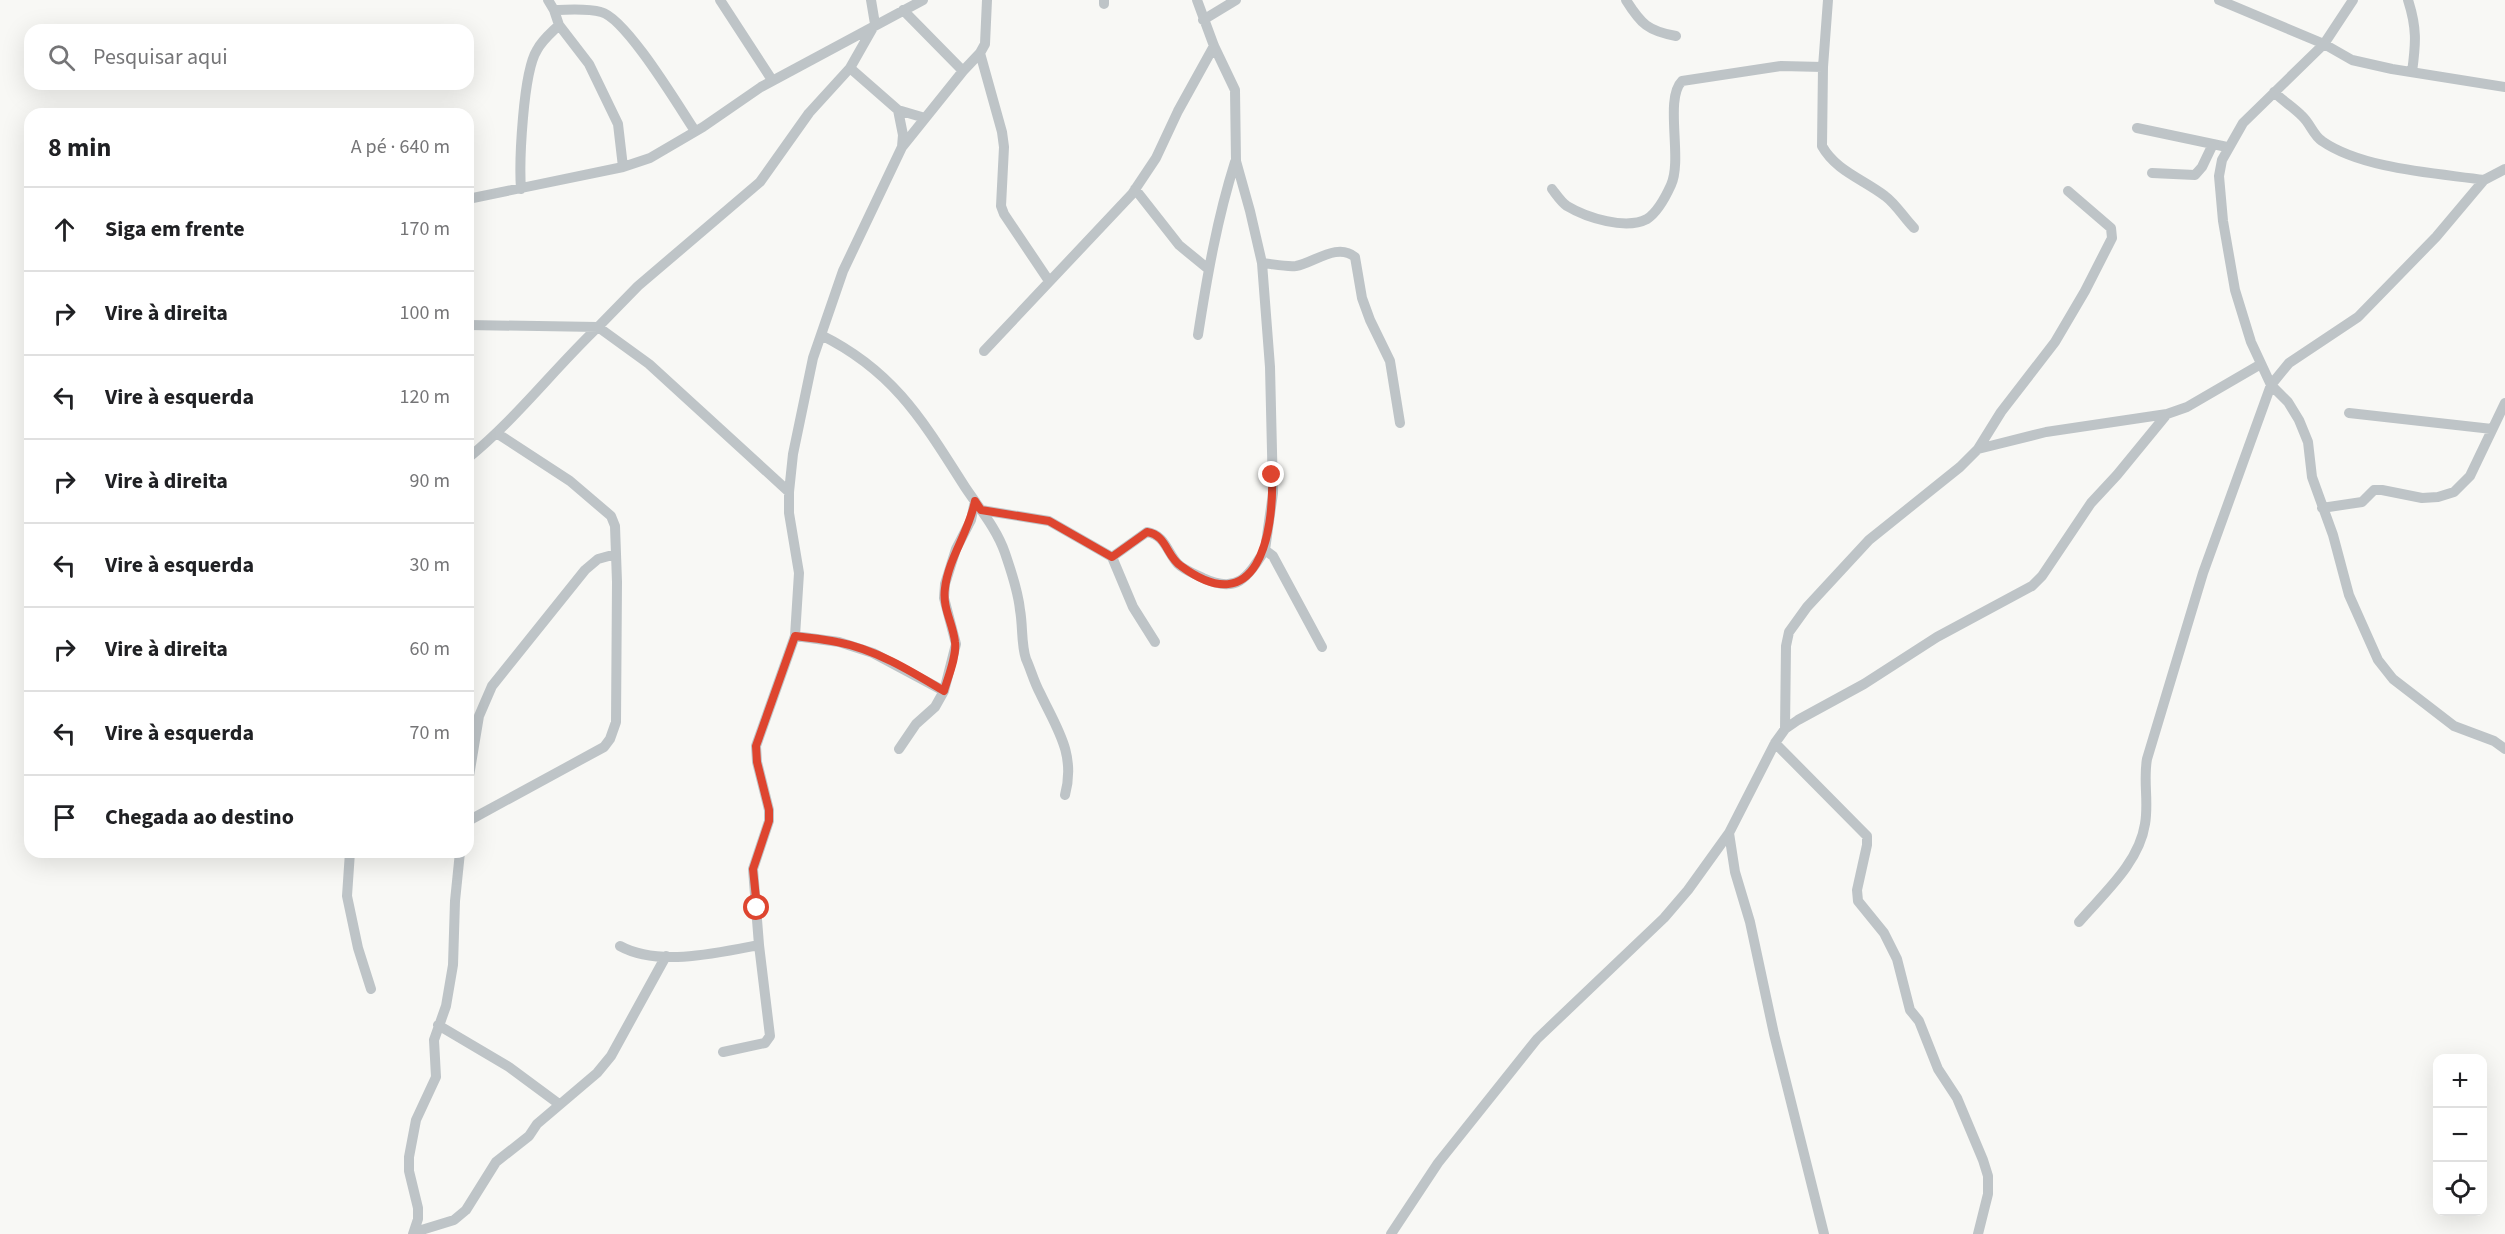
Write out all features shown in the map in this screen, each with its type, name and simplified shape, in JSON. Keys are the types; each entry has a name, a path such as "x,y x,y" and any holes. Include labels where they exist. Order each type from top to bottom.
{"street":[{"path":"548,0 559,25 589,64 618,124 623,168"},
{"path":"720,0 772,80"},
{"path":"474,453 498,434 574,350 638,286 760,182 809,113 850,68 875,24 871,0"},
{"path":"474,198 623,168 650,158 772,80 923,0"},
{"path":"723,1052 769,1040 753,869 769,821 769,810 757,762 756,746 795,636 799,573 789,513 789,492 793,454 813,358 843,271 902,147 980,53 986,36 987,0"},
{"path":"1112,557 1147,532 1154,533 1166,543 1181,566 1217,585 1234,584 1251,572 1264,550 1273,493 1270,367 1262,263 1251,211 1236,161 1235,90 1203,20 1197,0"},
{"path":"1203,20 1236,0"},
{"path":"1626,0 1645,26 1655,32 1676,36"},
{"path":"1828,0 1823,67 1822,146 1828,157 1839,167 1887,198 1914,228"},
{"path":"2219,0 2324,45 2352,60 2505,87"},
{"path":"2353,0 2324,45 2244,123 2227,147 2219,176 2223,221 2235,290 2252,342 2271,385 2288,402 2308,441 2312,477 2333,535 2349,595 2378,660 2393,679 2454,726 2494,741 2505,748"},
{"path":"2408,0 2416,24 2417,38 2412,72"},
{"path":"554,10 586,10 608,15 634,43 695,131"},
{"path":"903,10 963,71"},
{"path":"521,189 519,163 532,61 545,38 559,25"},
{"path":"984,351 1135,189 1156,158 1178,111 1214,46"},
{"path":"980,53 1002,132 1004,147 1001,206 1049,281"},
{"path":"1552,189 1566,205 1599,219 1624,225 1646,219 1655,212 1675,175 1674,94 1682,81 1781,66 1823,67"},
{"path":"850,68 898,110 925,118"},
{"path":"2274,92 2286,105 2303,117 2320,140 2334,148 2376,163 2484,180"},
{"path":"898,110 903,135 902,147"},
{"path":"2137,128 2227,147"},
{"path":"2152,173 2195,175 2202,167 2213,144"},
{"path":"1198,335 1208,268 1225,193 1236,161"},
{"path":"2079,922 2136,853 2145,825 2147,808 2145,772 2150,748 2203,573 2271,385 2289,363 2358,317 2436,237 2484,180 2505,169"},
{"path":"1135,189 1179,245 1208,268"},
{"path":"1785,729 1786,646 1789,632 1808,607 1869,540 1960,467 1978,449 2001,412 2055,342 2085,291 2112,238 2111,228 2068,191"},
{"path":"1262,263 1298,265 1331,252 1343,252 1355,257 1367,313 1390,361 1400,423"},
{"path":"474,325 598,327 649,364 789,492"},
{"path":"821,335 847,347 865,360 904,398 938,444 1004,549 1019,599 1024,653 1039,692 1065,744 1070,779 1065,795"},
{"path":"1978,449 2046,432 2167,414 2187,407 2261,364"},
{"path":"2322,508 2362,502 2374,490 2422,498 2438,497 2454,492 2469,476 2505,403"},
{"path":"2349,413 2492,429"},
{"path":"1391,1234 1438,1163 1537,1039 1664,918 1688,890 1729,833 1775,743 1785,729 1863,684 1937,637 2032,586 2042,576 2091,503 2167,414"},
{"path":"474,818 598,751 610,739 616,722 618,644 616,554 615,526 611,516 545,464 498,434"},
{"path":"978,506 1049,521 1112,557 1133,607 1155,642"},
{"path":"899,750 916,724 934,707 944,691 956,644 944,598 945,584 956,549 978,506"},
{"path":"1264,550 1274,556 1322,647"},
{"path":"474,749 480,716 492,686 585,570 598,560 616,554"},
{"path":"795,636 839,642 873,653 944,691"},
{"path":"1775,743 1867,836 1857,890 1858,901 1884,933 1897,959 1910,1010 1918,1021 1938,1069 1957,1098 1983,1160 1988,1176 1988,1194 1978,1234"},
{"path":"1729,833 1735,872 1750,922 1774,1034 1824,1234"},
{"path":"350,858 347,896 358,948 371,989"},
{"path":"414,1233 418,1220 418,1208 409,1171 410,1157 416,1120 436,1077 434,1040 446,1006 453,965 455,901 459,858"},
{"path":"620,946 641,955 666,956 698,955 759,945"},
{"path":"414,1233 454,1220 465,1210 490,1168 529,1136 537,1124 559,1104 597,1073 611,1056 666,956"},
{"path":"438,1025 502,1062 559,1104"}],"route":[{"path":"757,908 753,869 769,821 769,810 757,762 756,746 795,636 839,642 873,653 944,691 956,644 946,611 945,584 956,549 971,520 975,501 981,510 1049,521 1059,525 1112,557 1147,532 1154,533 1166,543 1181,566 1217,585 1234,584 1251,572 1264,550 1273,493 1272,475"}]}
